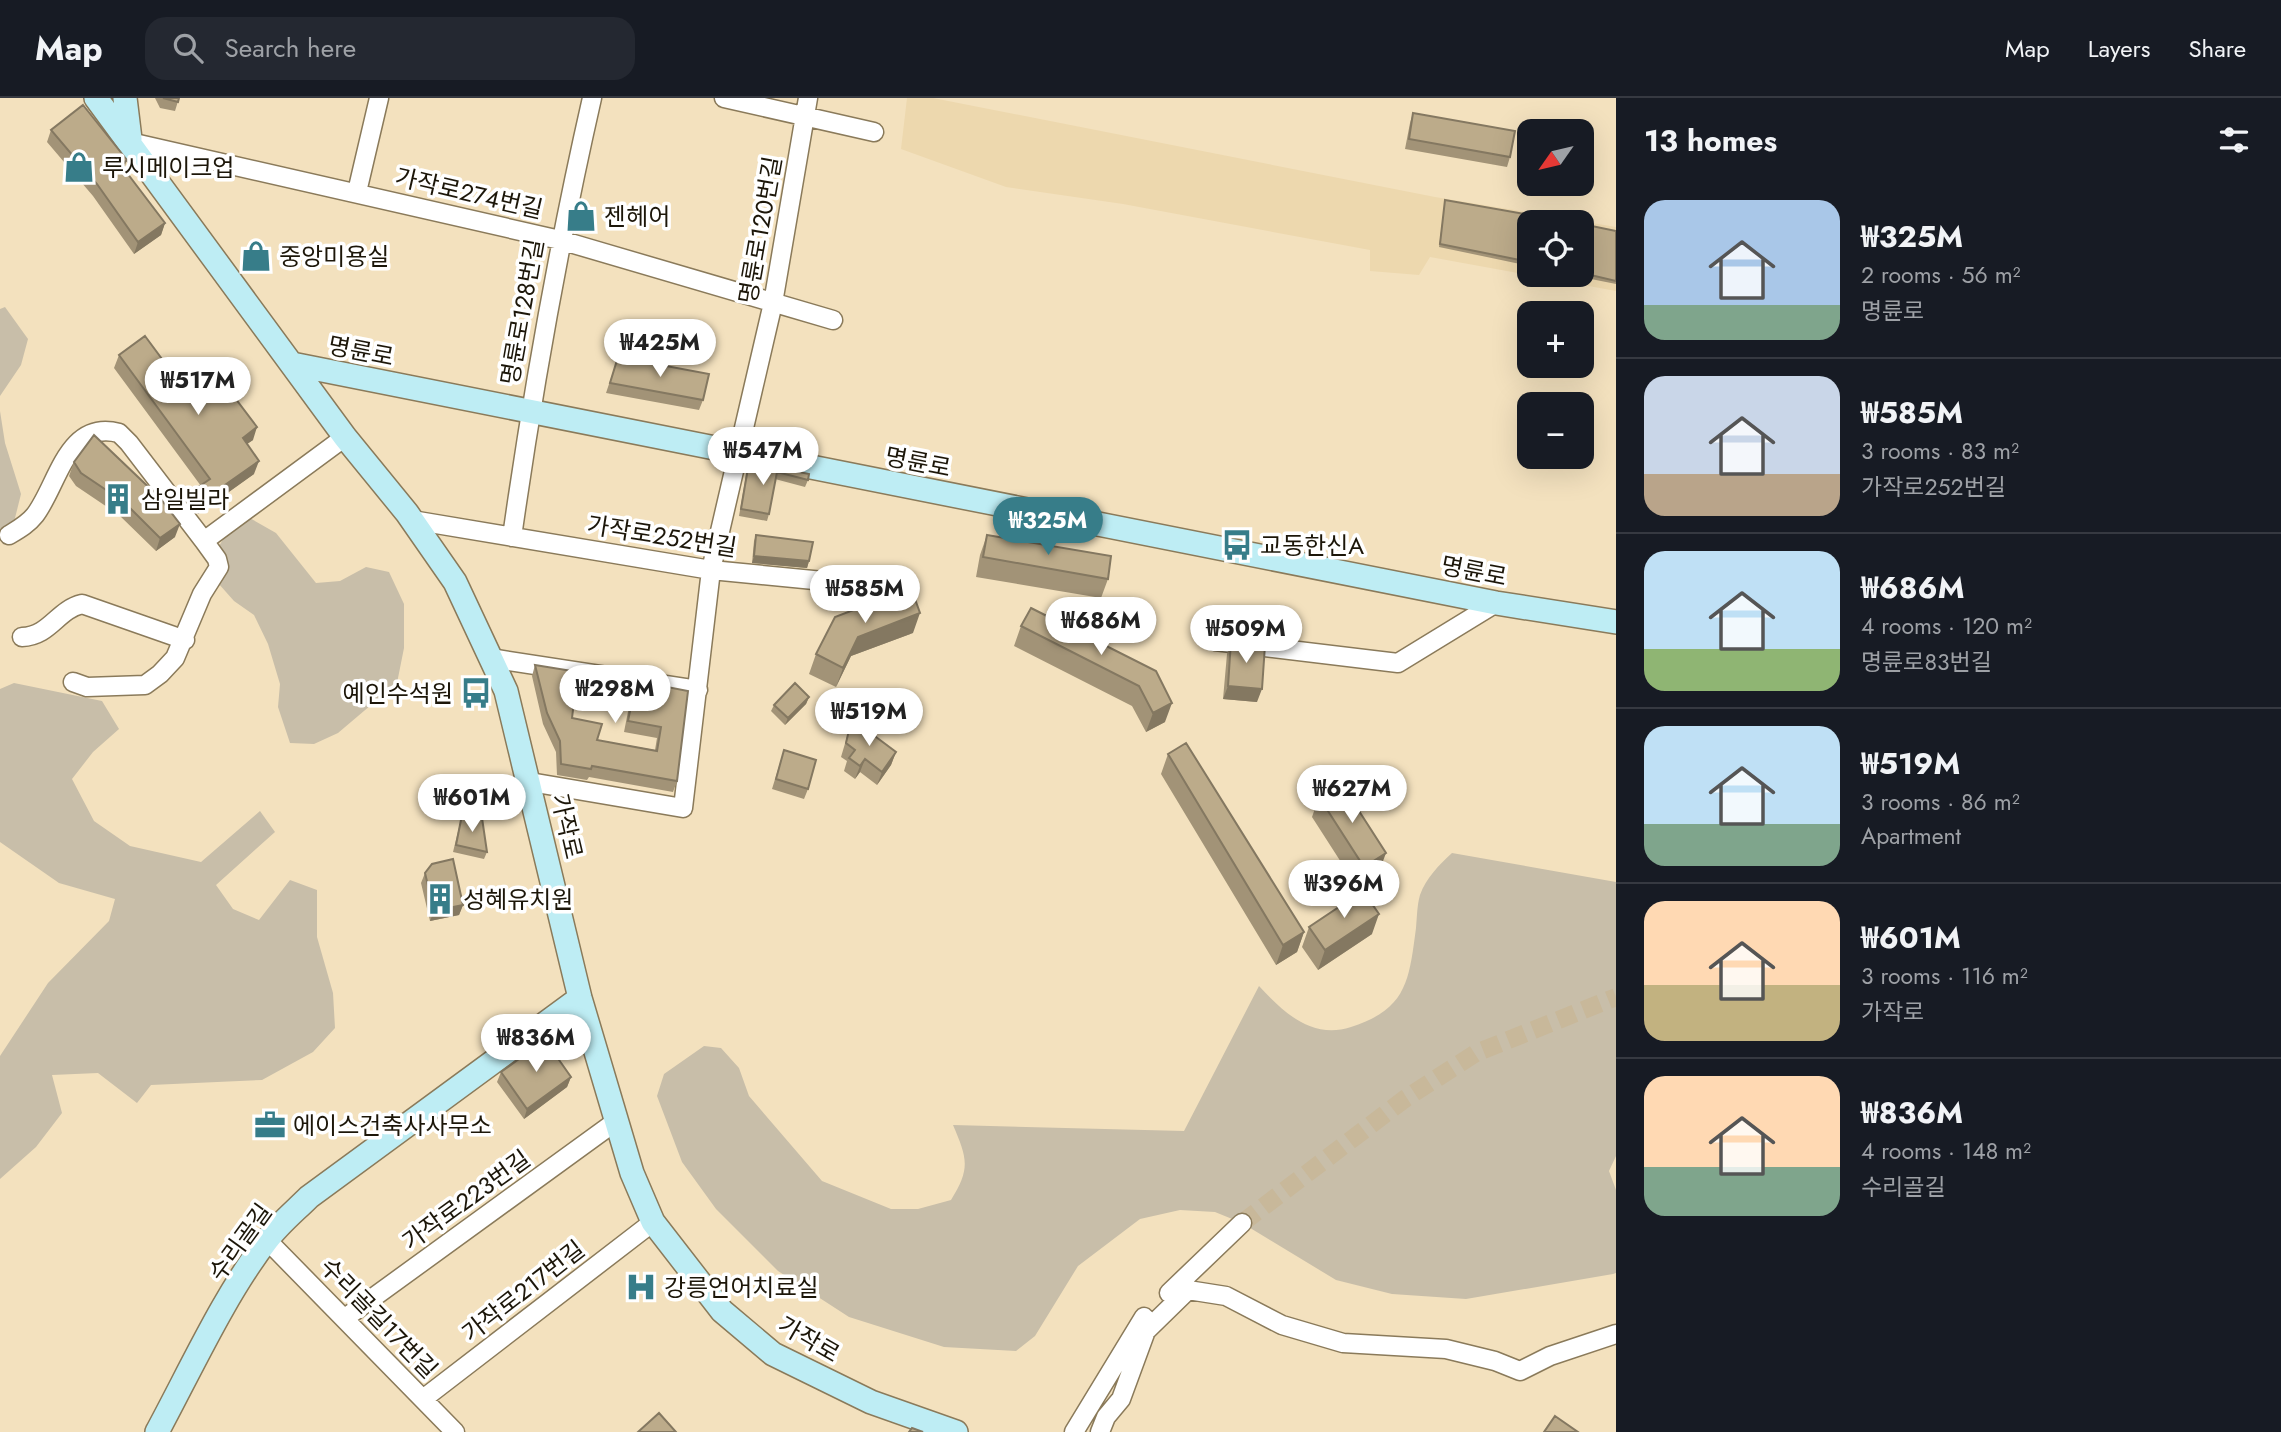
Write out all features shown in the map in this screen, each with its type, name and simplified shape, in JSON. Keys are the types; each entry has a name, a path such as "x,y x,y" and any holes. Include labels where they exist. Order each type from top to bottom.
{"street":[{"name":"가작로","path":"96,98 345,437 412,520 455,582 506,691 580,998 615,1122 632,1174 653,1222 722,1311 773,1354 871,1402 956,1432"},
{"path":"125,98 130,142"},
{"path":"357,192 379,98"},
{"name":"명륜로128번길","path":"512,537 529,411 560,240 592,98"},
{"path":"724,98 807,106 874,132"},
{"name":"명륜로120번길","path":"530,782 683,808 711,570 740,453 772,303 807,106"},
{"name":"가작로274번길","path":"130,142 560,240 833,320"},
{"name":"명륜로","path":"292,365 1496,603 1616,622"},
{"path":"9,535 34,516 63,458 88,437 110,430 119,433 129,443 218,559 219,567 202,594 185,640 175,658 145,685 87,687 73,682"},
{"path":"204,541 345,437"},
{"name":"가작로252번길","path":"412,520 711,570 905,589"},
{"path":"1215,641 1398,663 1496,603"},
{"path":"22,637 41,634 52,626 59,615 82,604 185,640"},
{"path":"490,658 698,690"},
{"name":"수리골길","path":"157,1432 267,1240 309,1197 580,998"},
{"name":"가작로223번길","path":"345,1318 615,1122"},
{"name":"가작로217번길","path":"424,1399 653,1222"},
{"path":"1074,1432 1139,1322 1242,1223"},
{"name":"수리골길17번길","path":"267,1240 456,1432"},
{"path":"1103,1424 1121,1399 1146,1331 1188,1290 1226,1296 1282,1325 1343,1343 1446,1349 1495,1361 1520,1371 1550,1356 1616,1334"}],"shaded area":[{"path":"907,98 933,98 1435,197 1517,211 1517,273 1430,257 1419,275 1370,271 1370,250 1123,204 1006,187 901,149"},
{"path":"1594,223 1616,227 1616,291 1594,287"},
{"path":"5,307 28,339 21,365 0,396 0,309"},
{"path":"0,411 5,443 21,494 14,522 0,532"},
{"path":"248,517 276,533 316,583 340,581 366,567 389,572 404,604 404,648 397,683 338,733 314,744 290,743 278,707 280,684 268,644 254,615 234,601 210,574 222,541"},
{"path":"14,683 102,701 119,729 93,752 72,779 94,821 130,846 201,862 260,811 275,832 216,885 233,909 259,920 290,880 317,890 317,937 333,993 335,1028 313,1052 262,1080 151,1085 137,1103 98,1073 52,1075 62,1113 36,1147 0,1179 0,1056 48,983 109,921 115,899 59,883 0,842 0,689"},
{"path":"1452,853 1616,882 1616,1156 1609,1171 1616,1190 1616,1273 1466,1299 1392,1294 1336,1280 1242,1223 1215,1212 1180,1210 1140,1219 1078,1266 1035,1336 1016,1351 944,1347 849,1317 778,1271 716,1209 682,1162 657,1096 664,1074 704,1046 721,1048 739,1068 749,1096 822,1181 891,1209 918,1209 951,1200 962,1179 965,1163 953,1125 1184,1131 1259,986 1288,1014 1311,1027 1324,1030 1351,1027 1370,1020 1394,1002 1402,991 1411,963 1420,895 1429,877"}],"building":[{"path":"163,98 179,98 178,102"},
{"path":"83,105 127,160 121,165 165,223 138,242 97,184 51,130"},
{"path":"1413,113 1515,131 1510,157 1409,139"},
{"path":"1445,200 1517,213 1517,259 1440,244"},
{"path":"1594,226 1616,231 1616,281 1594,276"},
{"path":"145,336 185,390 213,369 257,427 243,438 259,461 202,501 194,490 210,479 119,355"},
{"path":"618,357 709,374 703,400 610,383"},
{"path":"94,435 160,498 180,524 160,538 124,502 81,473 74,462"},
{"path":"749,462 809,474 808,480 777,472 769,514 741,509"},
{"path":"756,535 813,542 809,561 754,556"},
{"path":"987,535 1111,556 1108,579 983,557"},
{"path":"911,588 920,613 858,637 843,668 816,654 835,617"},
{"path":"1031,608 1156,671 1172,703 1153,713 1139,686 1021,626"},
{"path":"1231,641 1265,645 1262,689 1228,686"},
{"path":"535,665 597,675 592,698 575,694 572,718 602,724 597,740 657,751 661,727 628,721 636,681 688,691 677,781 592,766 591,769 561,764 560,741 547,713"},
{"path":"795,683 809,697 788,718 774,705"},
{"path":"860,725 896,752 882,772 865,759 860,766 849,758 855,750 846,743 849,730"},
{"path":"1186,743 1304,932 1283,945 1168,754"},
{"path":"784,750 816,760 808,789 776,779"},
{"path":"1341,783 1386,853 1364,867 1319,797"},
{"path":"462,815 482,818 487,852 456,845"},
{"name":"성혜유치원","path":"453,859 463,905 434,911 425,873 432,864"},
{"path":"1363,891 1379,914 1325,950 1309,927"},
{"path":"545,1040 571,1077 527,1109 501,1072"},
{"path":"659,1413 676,1432 638,1432"},
{"path":"1555,1416 1578,1432 1544,1432"}],"tunnel":[{"path":"1242,1223 1406,1098 1476,1053 1616,997"}],"place":[{"name":"루시메이크업","path":"79,167"},
{"name":"젠헤어","path":"581,216"},
{"name":"중앙미용실","path":"256,256"},
{"name":"삼일빌라","path":"118,499"},
{"name":"교동한신A","path":"1237,545"},
{"name":"예인수석원","path":"476,693"},
{"name":"성혜유치원","path":"440,899"},
{"name":"에이스건축사사무소","path":"270,1125"},
{"name":"강릉언어치료실","path":"641,1287"}]}
